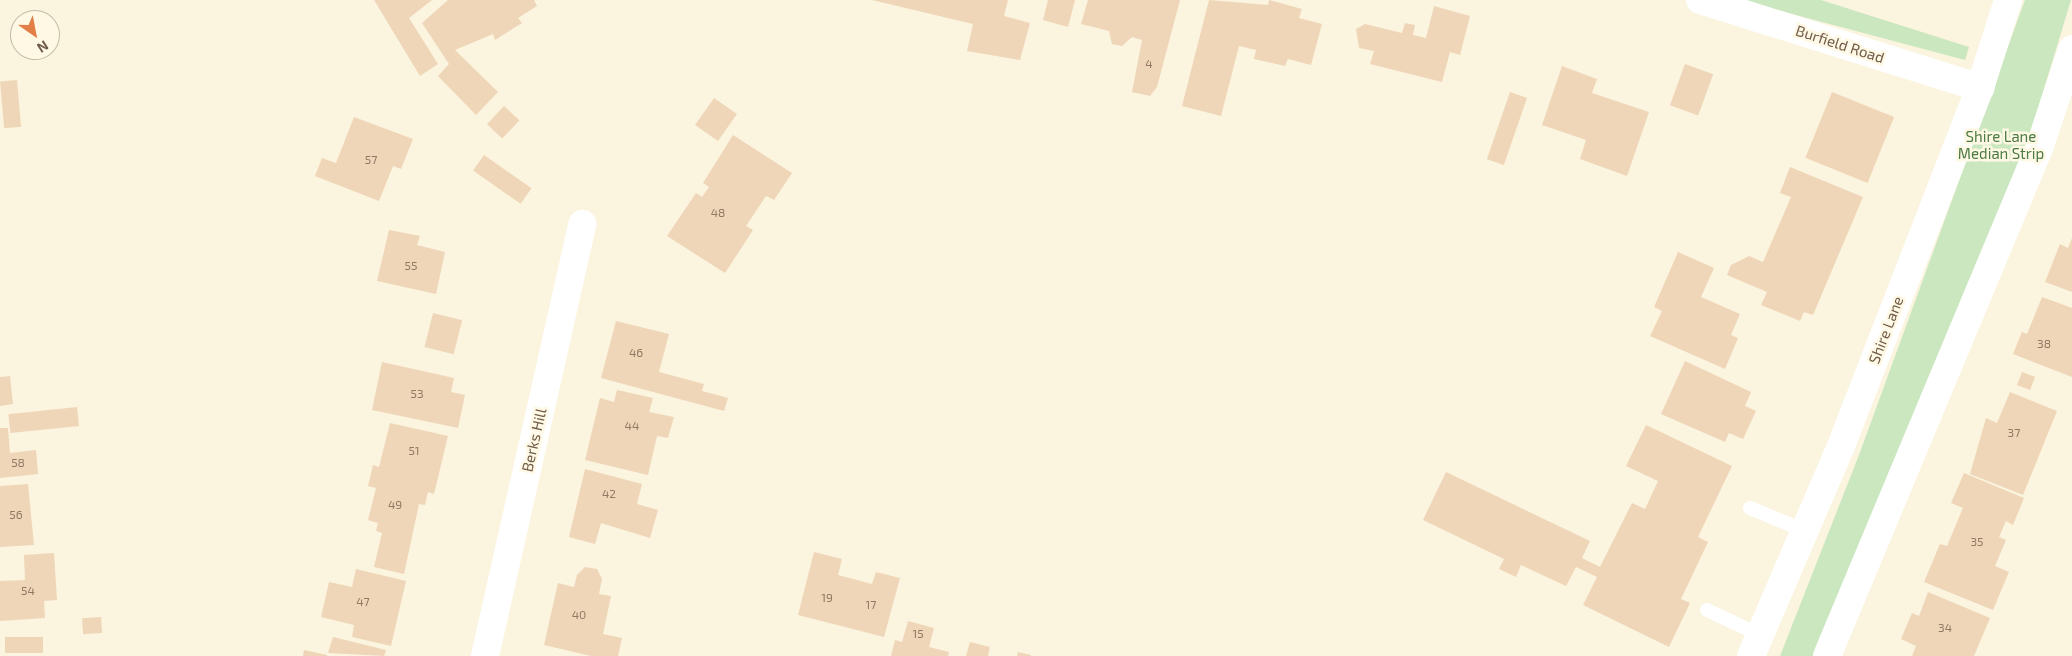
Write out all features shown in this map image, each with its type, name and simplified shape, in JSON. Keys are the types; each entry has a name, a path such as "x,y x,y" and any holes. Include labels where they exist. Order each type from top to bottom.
{"street":[{"name":"Burfield Road","path":"1700,0 1980,88"},
{"name":"Shire Lane","path":"1755,646 1804,531 1980,88 2008,0"},
{"path":"1827,656 2040,146 2072,49"},
{"name":"Berks Hill","path":"485,656 582,224"}],"lane":[{"path":"1750,508 1804,531"},
{"path":"1707,610 1755,646"}],"green space":[{"path":"1739,0 1821,0 1969,47 1965,60"},
{"name":"Shire Lane Median Strip","path":"2025,0 2071,0 2026,148 1817,656 1780,656 1859,455"}],"building":[{"path":"374,0 432,0 409,18 438,64 420,76"},
{"path":"448,0 534,0 537,6 518,18 522,23 495,40 493,34 455,50 498,92 476,115 438,76 449,64 422,23"},
{"path":"872,0 1008,0 1004,16 1030,23 1020,60 967,51 973,24"},
{"path":"1048,0 1075,0 1068,27 1043,20"},
{"path":"1088,0 1180,0 1157,87 1150,96 1132,92 1142,40 1132,37 1122,46 1112,44 1109,31 1081,24"},
{"path":"1209,0 1268,5 1269,0 1302,9 1299,18 1322,24 1311,65 1288,59 1285,66 1254,59 1256,50 1239,46 1221,116 1182,106"},
{"path":"1434,6 1470,16 1460,55 1450,52 1442,82 1370,64 1374,51 1359,48 1356,29 1365,24 1402,33 1405,23 1415,25 1413,35 1426,38"},
{"path":"1685,64 1713,74 1698,116 1670,105"},
{"path":"1562,66 1597,79 1592,93 1649,112 1627,176 1580,159 1586,140 1542,125"},
{"path":"17,80 21,127 4,128 0,81"},
{"path":"1510,92 1527,98 1504,165 1487,159"},
{"path":"1832,92 1894,117 1868,183 1805,158"},
{"path":"714,98 737,114 718,141 695,125"},
{"path":"504,106 519,120 502,139 487,124"},
{"path":"354,117 413,139 401,169 393,166 379,201 315,176 322,158 336,163"},
{"path":"733,135 792,173 774,200 766,196 746,226 753,230 725,273 667,236 696,193 702,197 709,187 703,183"},
{"path":"484,155 532,188 521,204 473,171"},
{"path":"1790,167 1863,197 1813,315 1804,312 1800,321 1761,305 1767,292 1727,275 1731,265 1749,256 1763,262 1791,197 1780,193"},
{"path":"389,230 420,236 417,245 445,252 436,294 377,281"},
{"path":"2072,238 2072,292 2045,282 2060,244 2068,248"},
{"path":"1678,252 1714,268 1701,297 1740,314 1731,335 1738,338 1725,369 1650,336 1662,311 1654,307"},
{"path":"2042,297 2072,308 2072,377 2013,354 2022,332 2027,334"},
{"path":"433,313 462,320 454,354 425,347"},
{"path":"616,321 669,334 659,372 704,384 702,391 728,398 724,411 601,378"},
{"path":"1685,361 1751,392 1745,406 1756,411 1743,439 1729,433 1725,442 1661,414"},
{"path":"382,362 454,378 451,392 465,395 458,428 372,410"},
{"path":"2022,372 2035,377 2030,390 2017,385"},
{"path":"10,376 13,404 0,406 0,377"},
{"path":"617,390 653,398 649,412 674,417 668,438 657,436 648,475 585,460 600,398 614,402"},
{"path":"2010,392 2057,411 2023,495 1970,474 1986,418 1997,423"},
{"path":"77,407 79,426 10,433 8,414"},
{"path":"390,423 448,436 434,494 428,492 425,505 419,504 404,574 374,567 382,533 376,531 378,523 368,520 376,488 368,486 373,465 379,467"},
{"path":"1646,425 1732,466 1698,537 1708,542 1681,599 1690,603 1669,647 1583,605 1597,577 1576,567 1566,586 1521,565 1516,577 1499,569 1504,559 1423,520 1446,472 1590,541 1582,558 1600,567 1632,503 1645,509 1658,481 1626,466"},
{"path":"0,428 8,428 10,453 36,450 38,474 0,478"},
{"path":"585,469 642,484 637,504 658,510 650,538 601,523 595,544 569,537"},
{"path":"1964,473 2024,498 2013,525 2006,521 1999,537 2006,540 1995,566 2009,572 1993,610 1924,582 1940,544 1947,546 1963,508 1951,503"},
{"path":"28,484 34,545 0,547 0,486"},
{"path":"814,552 842,559 838,575 872,584 876,572 900,578 884,637 798,615"},
{"path":"54,553 57,600 44,601 45,618 0,621 0,581 25,580 24,555"},
{"path":"585,567 597,569 602,579 599,594 611,596 603,634 622,638 618,656 591,656 544,645 558,583 574,587 577,575"},
{"path":"356,569 406,581 391,646 352,637 354,625 321,617 329,582 352,587"},
{"path":"1928,592 1990,618 1974,656 1912,656 1916,646 1901,639 1912,613 1919,616"},
{"path":"101,617 102,633 83,634 82,618"},
{"path":"908,621 934,628 929,647 949,652 948,656 891,656 895,640 902,642"},
{"path":"5,637 43,637 43,653 5,653"},
{"path":"333,637 386,650 384,656 328,653"},
{"path":"970,642 990,647 988,656 966,656"},
{"path":"304,650 327,655 327,656 303,656"},
{"path":"1018,652 1031,655 1031,656 1017,656"}]}
